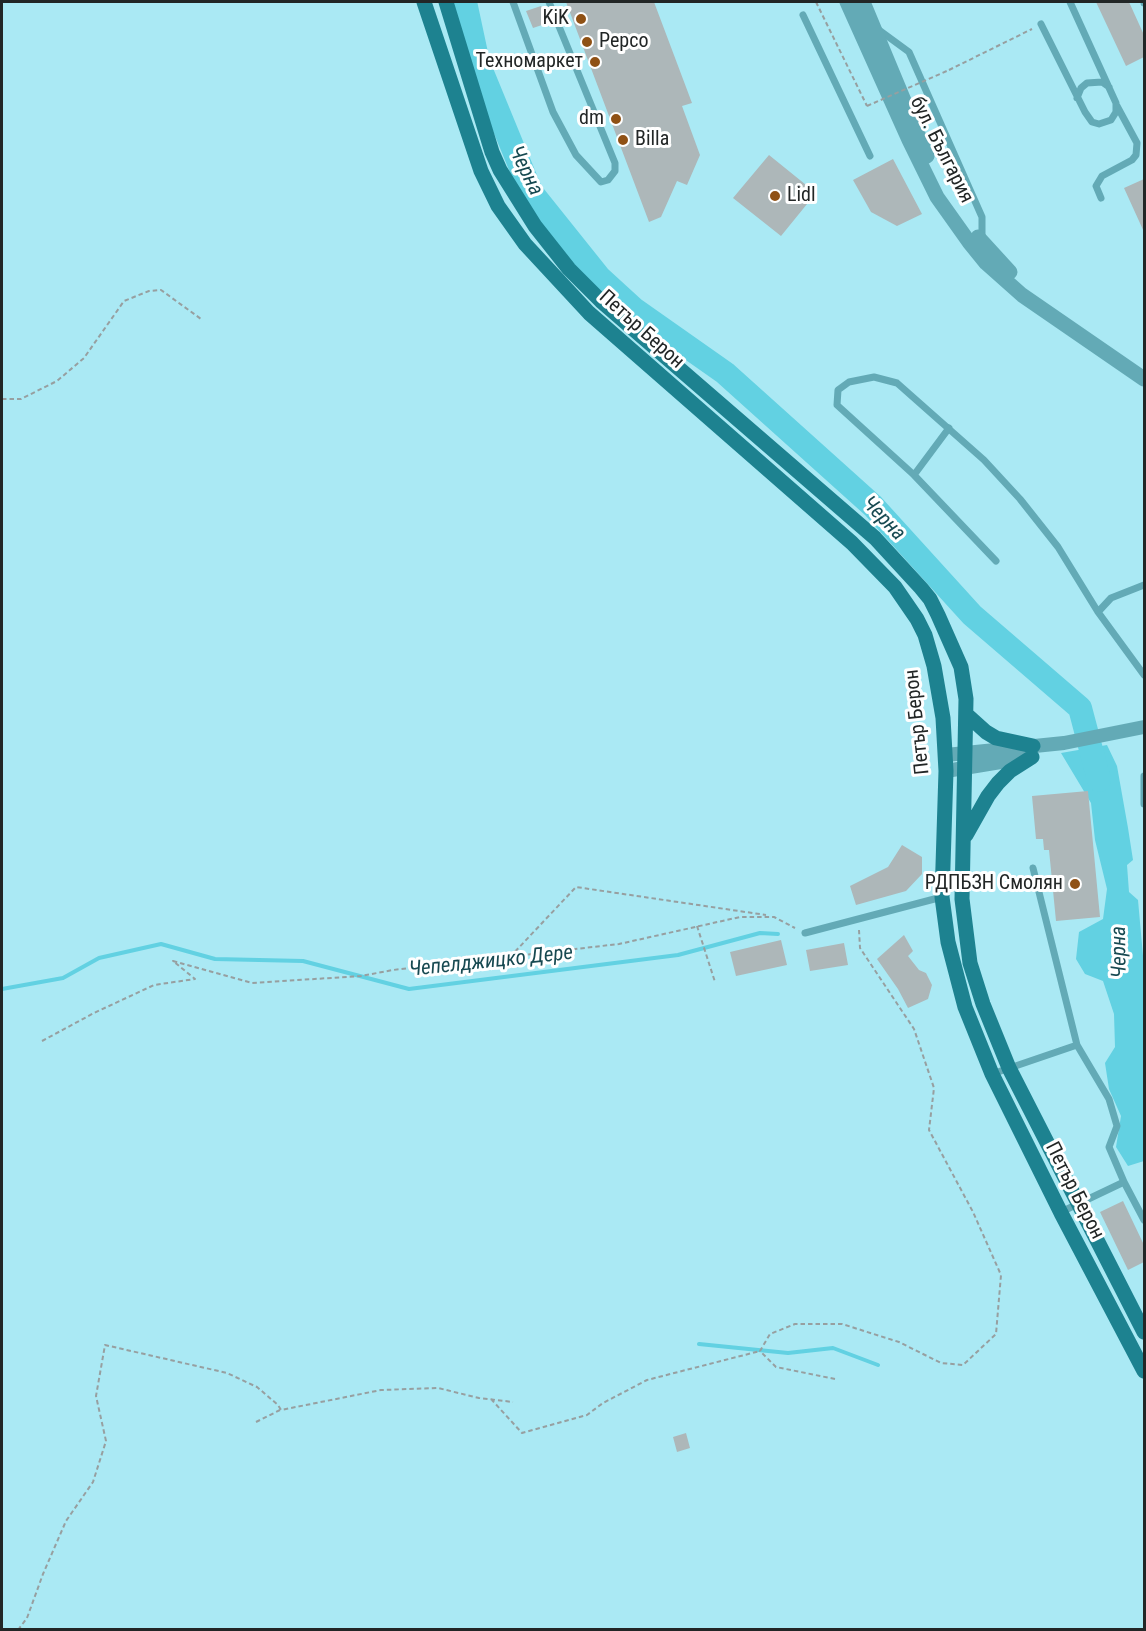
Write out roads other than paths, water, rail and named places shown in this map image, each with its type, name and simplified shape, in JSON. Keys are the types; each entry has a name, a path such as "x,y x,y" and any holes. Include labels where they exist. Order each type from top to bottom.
{"main road":[{"name":"Петър Берон","path":"428,2 481,171 510,225 542,265 589,314 852,543 895,586 917,619 925,635 934,666 943,718 946,771 942,897 948,942 958,983 973,1031 992,1074 1061,1213 1144,1371"},
{"name":"Петър Берон","path":"446,2 492,152 509,187 535,226 570,269 601,301 859,524 930,599 955,651 964,683 966,760 962,899 968,953 983,1004 1009,1068 1144,1332"},
{"path":"964,838 998,783 1033,751 996,738 966,714"}],"street":[{"name":"бул. България","path":"847,2 937,197 969,242 986,263 1022,295 1144,379"},
{"name":"бул. България","path":"863,2 937,179 982,243 1006,269 1034,292 1144,368"},
{"path":"946,771 966,760 1033,751 1144,726"},
{"path":"946,755 966,760"}],"lane":[{"path":"513,2 553,112 576,155 601,182 608,180 615,171 615,163 549,2"},
{"path":"1070,2 1116,104 1137,143 1136,155 1131,160 1102,176 1096,186 1101,198"},
{"path":"803,15 870,156"},
{"path":"1041,24 1077,98 1092,122 1100,124 1111,120 1116,112 1116,104"},
{"path":"872,25 909,52 982,217 982,243"},
{"path":"1077,98 1081,87 1087,83 1102,82 1109,87"},
{"path":"996,561 914,475 837,405 838,390 849,382 874,377 897,383 984,460 1020,499 1058,547 1098,612 1144,675"},
{"path":"914,475 949,429"},
{"path":"1098,612 1111,598 1144,585"},
{"path":"1144,776 1144,804"},
{"path":"1034,868 1077,1045 1109,1099 1117,1126 1109,1147 1144,1220"},
{"path":"805,933 942,897"},
{"path":"992,1074 1077,1045"},
{"path":"1061,1213 1124,1182"}],"water":[{"path":"1107,745 1117,766 1128,828 1133,860 1127,865 1129,892 1138,900 1144,967 1144,1161 1128,1166 1116,1147 1121,1116 1109,1089 1105,1063 1115,1047 1114,1014 1103,981 1085,974 1076,959 1079,932 1103,919 1107,889 1095,840 1091,803 1061,753"}],"waterway":[{"name":"Черна","path":"465,2 478,63 531,192 599,277 634,309 725,373 873,506 972,615 1080,708 1099,780"},
{"name":"Чепелджицко Дере","path":"2,989 63,978 99,958 161,944 215,959 303,961 409,989 678,955 760,933 778,934"},
{"path":"699,1344 788,1353 833,1348 878,1365"}],"place":[{"name":"KiK","path":"581,19"},
{"name":"Pepco","path":"587,42"},
{"name":"Техномаркет","path":"595,62"},
{"name":"dm","path":"616,119"},
{"name":"Billa","path":"623,140"},
{"name":"Lidl","path":"775,196"},
{"name":"РДПБЗН Смолян","path":"1075,884"}]}
